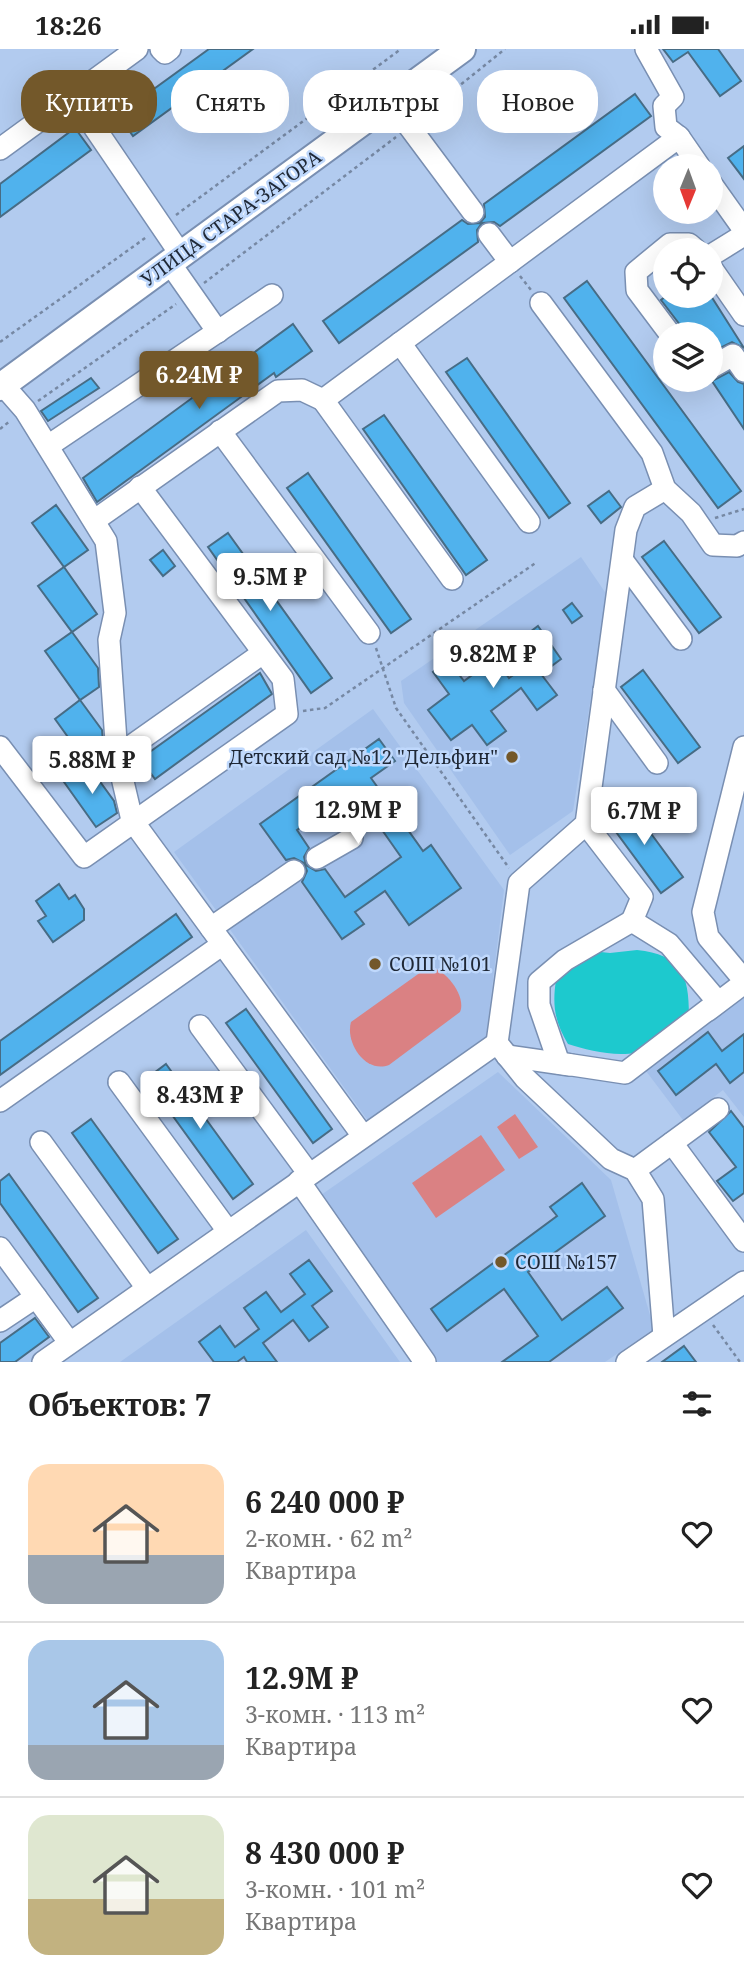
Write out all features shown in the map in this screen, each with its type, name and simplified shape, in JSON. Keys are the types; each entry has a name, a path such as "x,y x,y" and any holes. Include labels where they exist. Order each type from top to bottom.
{"main road":[{"name":"УЛИЦА СТАРА-ЗАГОРА","path":"443,70 473,52"},
{"name":"УЛИЦА СТАРА-ЗАГОРА","path":"1,386 348,133"}],"street":[{"path":"108,70 137,49"},
{"path":"161,49 164,53 170,49"},
{"path":"646,49 673,97 664,106 666,127 679,138 690,154"},
{"path":"0,149 22,133"},
{"path":"98,133 161,226 191,293 218,332"},
{"path":"414,133 473,212"},
{"path":"323,400 679,138"},
{"path":"723,200 744,230"},
{"path":"489,234 510,262"},
{"path":"723,248 744,235"},
{"path":"653,258 636,272 637,291 661,322"},
{"path":"723,285 744,316"},
{"path":"48,446 272,295"},
{"path":"541,303 652,453 665,489 700,526 713,545 737,546 744,542"},
{"path":"400,343 528,522"},
{"path":"723,361 733,355 744,371"},
{"path":"1,386 25,410 106,541 115,613 109,640 117,755 132,820 363,1136"},
{"path":"95,520 278,391 302,390 323,400 452,579"},
{"path":"220,431 369,633"},
{"path":"0,747 84,857 132,820 287,714 283,679 140,488"},
{"path":"664,1336 653,1199 635,1170 611,1159 525,1078 502,1050 519,883 586,824 626,530 635,507 665,489"},
{"path":"623,561 681,639"},
{"path":"117,755 263,653"},
{"path":"604,690 657,763"},
{"path":"43,1362 363,1136 502,1050 559,1063 625,1073 744,981 708,937 703,912 744,747"},
{"path":"559,1063 539,1005 539,982 565,960 632,921 642,897 586,824"},
{"path":"317,858 352,838"},
{"path":"0,1101 217,936 294,871"},
{"path":"632,921 669,944 718,1002"},
{"path":"200,1026 304,1177 425,1362"},
{"path":"119,1082 228,1231"},
{"path":"635,1170 718,1109"},
{"path":"41,1142 147,1288"},
{"path":"672,1143 744,1241"},
{"path":"0,1248 69,1342"},
{"path":"636,1360 664,1336 744,1282"},
{"path":"0,1321 36,1297"}],"path":[{"path":"0,342 401,49"},
{"path":"463,82 505,49"},
{"path":"473,52 488,61"},
{"path":"0,429 191,293 401,133"},
{"path":"510,262 541,303"},
{"path":"700,526 728,512 744,509"},
{"path":"287,714 326,708 537,562"},
{"path":"369,633 384,668 396,708 519,883"},
{"path":"702,1310 740,1362"}],"shaded area":[{"name":"Детский сад №12 \"Дельфин\"","path":"581,557 607,595 573,811 510,855 404,703 401,681"},
{"name":"СОШ №101","path":"373,709 504,890 486,1037 369,1122 174,852"},
{"path":"637,950 664,956 680,969 687,988 689,1016 655,1044 641,1051 609,1053 568,1044 556,1013 556,980 591,951 610,953"},
{"path":"428,967 441,972 453,983 460,998 460,1012 389,1065 380,1067 365,1061 354,1047 351,1022"},
{"path":"744,991 744,1117 723,1090 683,1120 643,1067"},
{"name":"СОШ №157","path":"498,1072 611,1180 654,1329 605,1362 437,1362 321,1195"},
{"path":"515,1114 538,1147 519,1159 497,1127"},
{"path":"481,1135 505,1170 436,1218 412,1183"},
{"path":"306,1230 400,1362 120,1362"}],"building":[{"path":"209,49 253,49 224,70 180,70"},
{"path":"663,49 718,49 741,81 720,96 688,52 673,62"},
{"path":"171,77 171,108 157,119 157,87"},
{"path":"635,94 651,116 500,226 494,222 482,223 477,230 478,242 339,343 323,321 462,220 468,224 480,223 485,217 484,204 581,133 598,133 598,121"},
{"path":"68,133 79,133 91,150 0,217 0,184"},
{"path":"744,146 744,179 728,158"},
{"path":"587,281 653,371 653,392 668,392 741,491 718,508 564,298"},
{"path":"667,308 719,308 744,348 732,342 723,346 723,322 678,322"},
{"path":"293,324 312,351 276,377 274,373 97,502 83,478"},
{"path":"467,358 570,503 549,518 446,372"},
{"path":"729,372 738,382 744,384 744,429 719,392 723,392 723,375"},
{"path":"91,378 99,388 48,421 41,411"},
{"path":"384,415 487,560 466,575 363,429"},
{"path":"308,473 411,619 391,633 287,488"},
{"path":"609,491 621,507 601,523 588,506"},
{"path":"56,505 88,550 64,567 32,523"},
{"path":"228,533 332,678 311,693 208,547"},
{"path":"664,541 721,617 699,633 642,557"},
{"path":"163,550 175,566 163,576 150,560"},
{"path":"64,567 97,614 72,632 38,586"},
{"path":"572,603 582,616 572,623 563,610"},
{"path":"538,626 561,659 541,674 557,695 537,710 521,688 491,711 506,731 487,745 472,725 451,740 428,710 449,694 433,672 448,660 464,681 495,658 509,678 531,662 517,642"},
{"path":"72,632 98,668 99,687 80,700 45,651"},
{"path":"643,670 700,747 678,763 621,687"},
{"path":"260,673 272,694 155,779 140,759"},
{"path":"80,700 102,730 104,754 88,765 55,719"},
{"path":"379,739 395,761 371,778 423,851 431,845 461,888 409,925 385,891 355,912 364,924 342,939 302,882 307,871 304,863 294,858 286,860 260,824","holes":["354,790 401,857 345,897 325,869 316,871 306,865 304,857 309,848 297,830"]},
{"path":"88,765 114,801 117,813 96,827 64,782"},
{"path":"627,801 683,877 661,893 605,817"},
{"path":"59,884 69,899 75,895 84,909 84,920 53,942 38,921 46,916 36,901"},
{"path":"176,914 192,937 0,1075 0,1041"},
{"path":"246,1009 332,1129 313,1143 226,1023"},
{"path":"708,1032 722,1051 744,1034 744,1072 730,1083 716,1064 676,1095 658,1071"},
{"path":"166,1064 253,1184 233,1199 146,1079"},
{"path":"731,1111 744,1128 744,1193 733,1201 717,1181 736,1167 709,1132"},
{"path":"91,1119 178,1239 158,1253 72,1133"},
{"path":"9,1174 98,1298 78,1312 0,1203 0,1181"},
{"path":"582,1183 605,1216 528,1272 562,1320 607,1287 623,1308 549,1362 502,1362 538,1336 504,1289 447,1331 431,1309 557,1216 550,1207"},
{"path":"309,1260 332,1291 312,1306 328,1327 309,1341 293,1320 263,1343 277,1362 247,1362 244,1357 237,1362 214,1362 199,1342 220,1326 235,1347 259,1329 244,1308 266,1292 281,1312 305,1294 290,1274"},
{"path":"35,1318 49,1337 15,1362 0,1362 0,1343"},
{"path":"684,1346 696,1362 662,1362"}],"place":[{"name":"Детский сад №12 \"Дельфин\"","path":"512,757"},
{"name":"СОШ №101","path":"375,964"},
{"name":"СОШ №157","path":"501,1262"}]}
